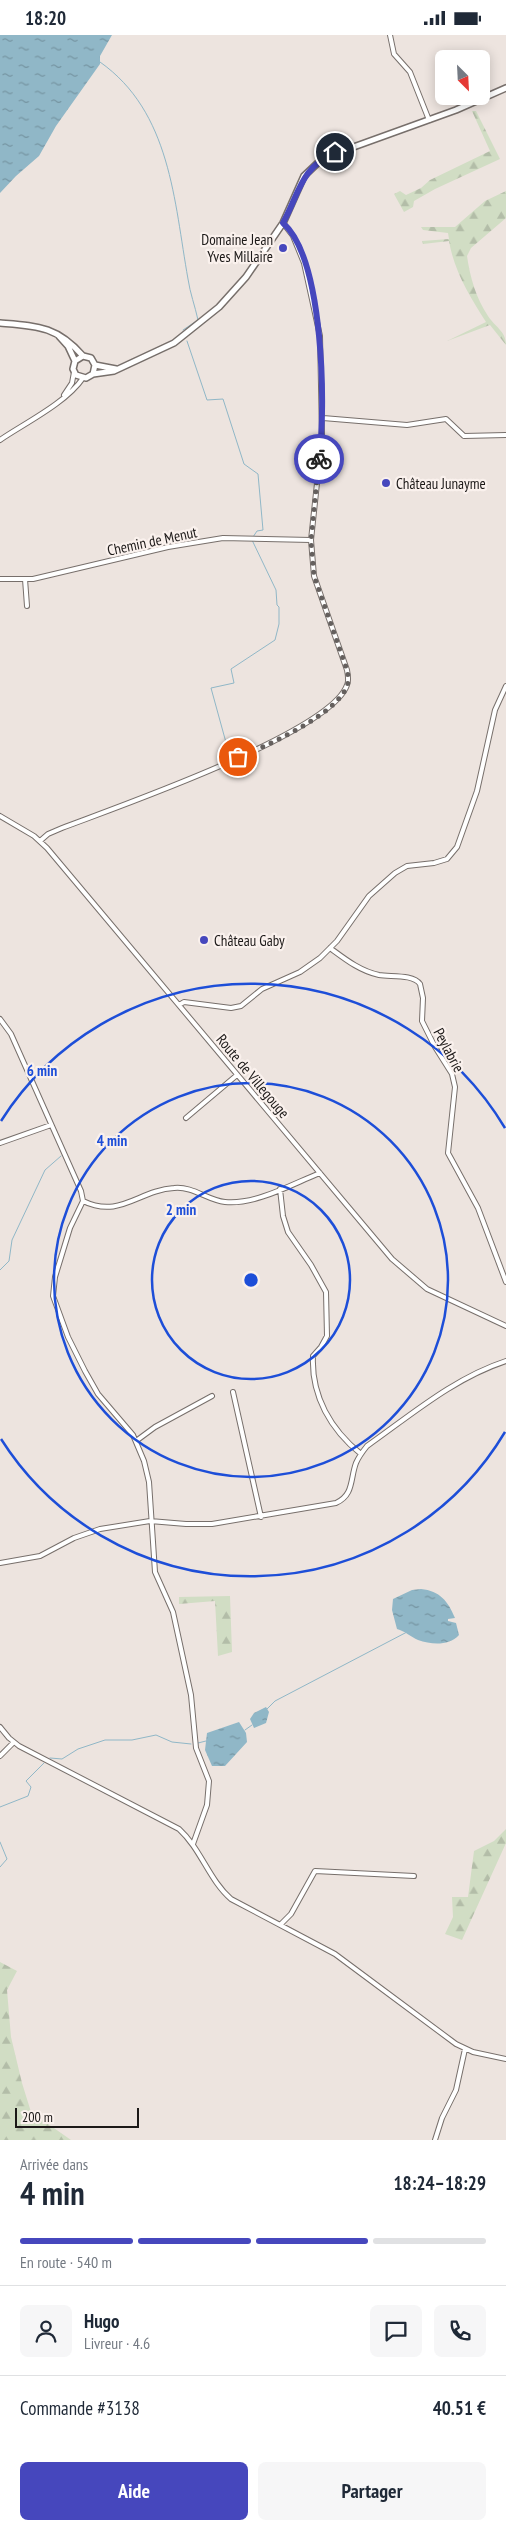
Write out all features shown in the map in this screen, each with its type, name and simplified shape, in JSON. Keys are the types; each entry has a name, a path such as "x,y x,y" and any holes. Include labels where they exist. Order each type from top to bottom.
{"main road":[{"path":"56,332 68,346 75,361 74,372 82,378 119,369 174,343 220,307 246,277 283,223 304,176 324,158 481,100 506,88"},
{"path":"0,323 45,327 72,343 83,356 91,358 95,365 107,369 119,369"},
{"path":"75,361 83,356"},
{"path":"93,374 95,365"}],"street":[{"path":"390,35 394,54 410,72 429,120"},
{"path":"40,841 48,834 62,828 271,744 311,720 342,694 348,685 347,670 314,576 311,541 323,418 321,347 312,294 298,246 283,223"},
{"path":"63,397 72,383 74,372"},
{"path":"0,440 63,397 77,386 82,378"},
{"path":"323,418 407,425 446,419 464,436 506,435"},
{"name":"Chemin de Menut","path":"0,579 25,579 66,573 168,547 223,538 311,541"},
{"path":"25,579 27,606"},
{"path":"178,1005 184,1002 231,1008 241,1006 262,989 300,972 330,949 369,896 395,873 407,866 442,862 451,855 461,837 479,781 495,709 506,686"},
{"name":"Route de Villegouge","path":"0,817 40,841 392,1259 418,1283 452,1302 506,1325"},
{"name":"Peylabrie","path":"330,949 350,963 372,973 412,979 419,982 424,998 422,1021 452,1074 455,1087 448,1153 483,1219 506,1282"},
{"path":"0,1019 11,1035 81,1191 83,1201 67,1237 55,1277 53,1296 68,1337 91,1383 136,1441 149,1483 154,1572 173,1612 191,1695 196,1748 209,1781 207,1805 193,1843"},
{"path":"186,1118 237,1075"},
{"path":"0,1143 51,1125"},
{"path":"83,1201 97,1207 116,1207 176,1187 194,1191 221,1201 232,1202 258,1197 320,1173"},
{"path":"280,1189 283,1216 288,1232 311,1265 326,1292 327,1336 313,1356 312,1369 322,1406 331,1425 345,1441 361,1454"},
{"path":"0,1563 40,1556 74,1538 100,1529 150,1521 198,1525 261,1517 342,1501 349,1492 355,1465 367,1446 449,1388 475,1373 506,1361"},
{"path":"233,1391 261,1517"},
{"path":"136,1441 155,1427 212,1396"},
{"path":"0,1727 13,1743 171,1824 193,1843 227,1895 335,1954 465,2049 483,2055 506,2059"},
{"path":"0,1756 13,1743"},
{"path":"281,1924 291,1914 315,1871 414,1876"},
{"path":"436,2140 456,2090 465,2049"}],"green space":[{"path":"472,111 476,111 500,159 435,189 414,201 413,207 404,212 394,194 400,191 406,195 421,188 430,180 490,151"},
{"path":"506,191 506,218 471,248 467,256 480,302 488,316 504,336 506,345 490,325 447,341 486,322 459,273 449,241 423,244 422,241 449,239 448,233 423,230 421,227 455,227 485,201"},
{"path":"230,1596 232,1652 218,1656 215,1601 179,1604 179,1597"},
{"path":"506,1829 506,1843 462,1940 445,1934 453,1917 452,1897 468,1897 474,1851 494,1841"},
{"path":"0,1962 17,1971 7,1990 11,2037 31,2112 71,2140 0,2140"}],"water":[{"path":"0,35 112,35 100,56 100,64 56,126 39,156 0,193"},
{"path":"421,1589 433,1592 446,1602 455,1618 448,1619 448,1621 456,1623 459,1635 455,1639 445,1643 429,1643 418,1640 397,1629 392,1610 393,1599 412,1590"},
{"path":"266,1707 269,1712 266,1723 254,1728 250,1719 254,1713"},
{"path":"239,1722 246,1733 247,1742 225,1766 212,1766 205,1750 207,1733"}],"waterway":[{"path":"100,62 124,82 142,106 155,132 165,160 173,189 189,284 198,320 183,330"},
{"path":"187,341 207,400 223,399 244,464 258,474 263,530 257,531 253,537"},
{"path":"230,757 211,688 234,683 231,669 275,640 279,624 276,590 252,540"},
{"path":"0,1270 9,1261 12,1240 45,1170 61,1156"},
{"path":"267,1709 275,1701 407,1632"},
{"path":"245,1730 252,1725"},
{"path":"50,1758 62,1759 78,1749 105,1740 132,1740 156,1735 172,1742 191,1744"},
{"path":"198,1743 206,1741"},
{"path":"0,1807 28,1796 31,1787 26,1781 44,1763"},
{"path":"0,1842 7,1859 0,1867"}],"way so far":[{"path":"238,757 271,744 311,720 335,702 348,685 347,670 314,576 311,541 319,459"}],"place":[{"name":"Domaine Jean Yves Millaire","path":"283,248"},
{"name":"Château Junayme","path":"386,483"},
{"name":"Château Gaby","path":"204,940"}],"route":[{"path":"319,459 323,418 320,336 308,275 298,246 289,229 283,223 304,176 312,166 335,152"}]}
